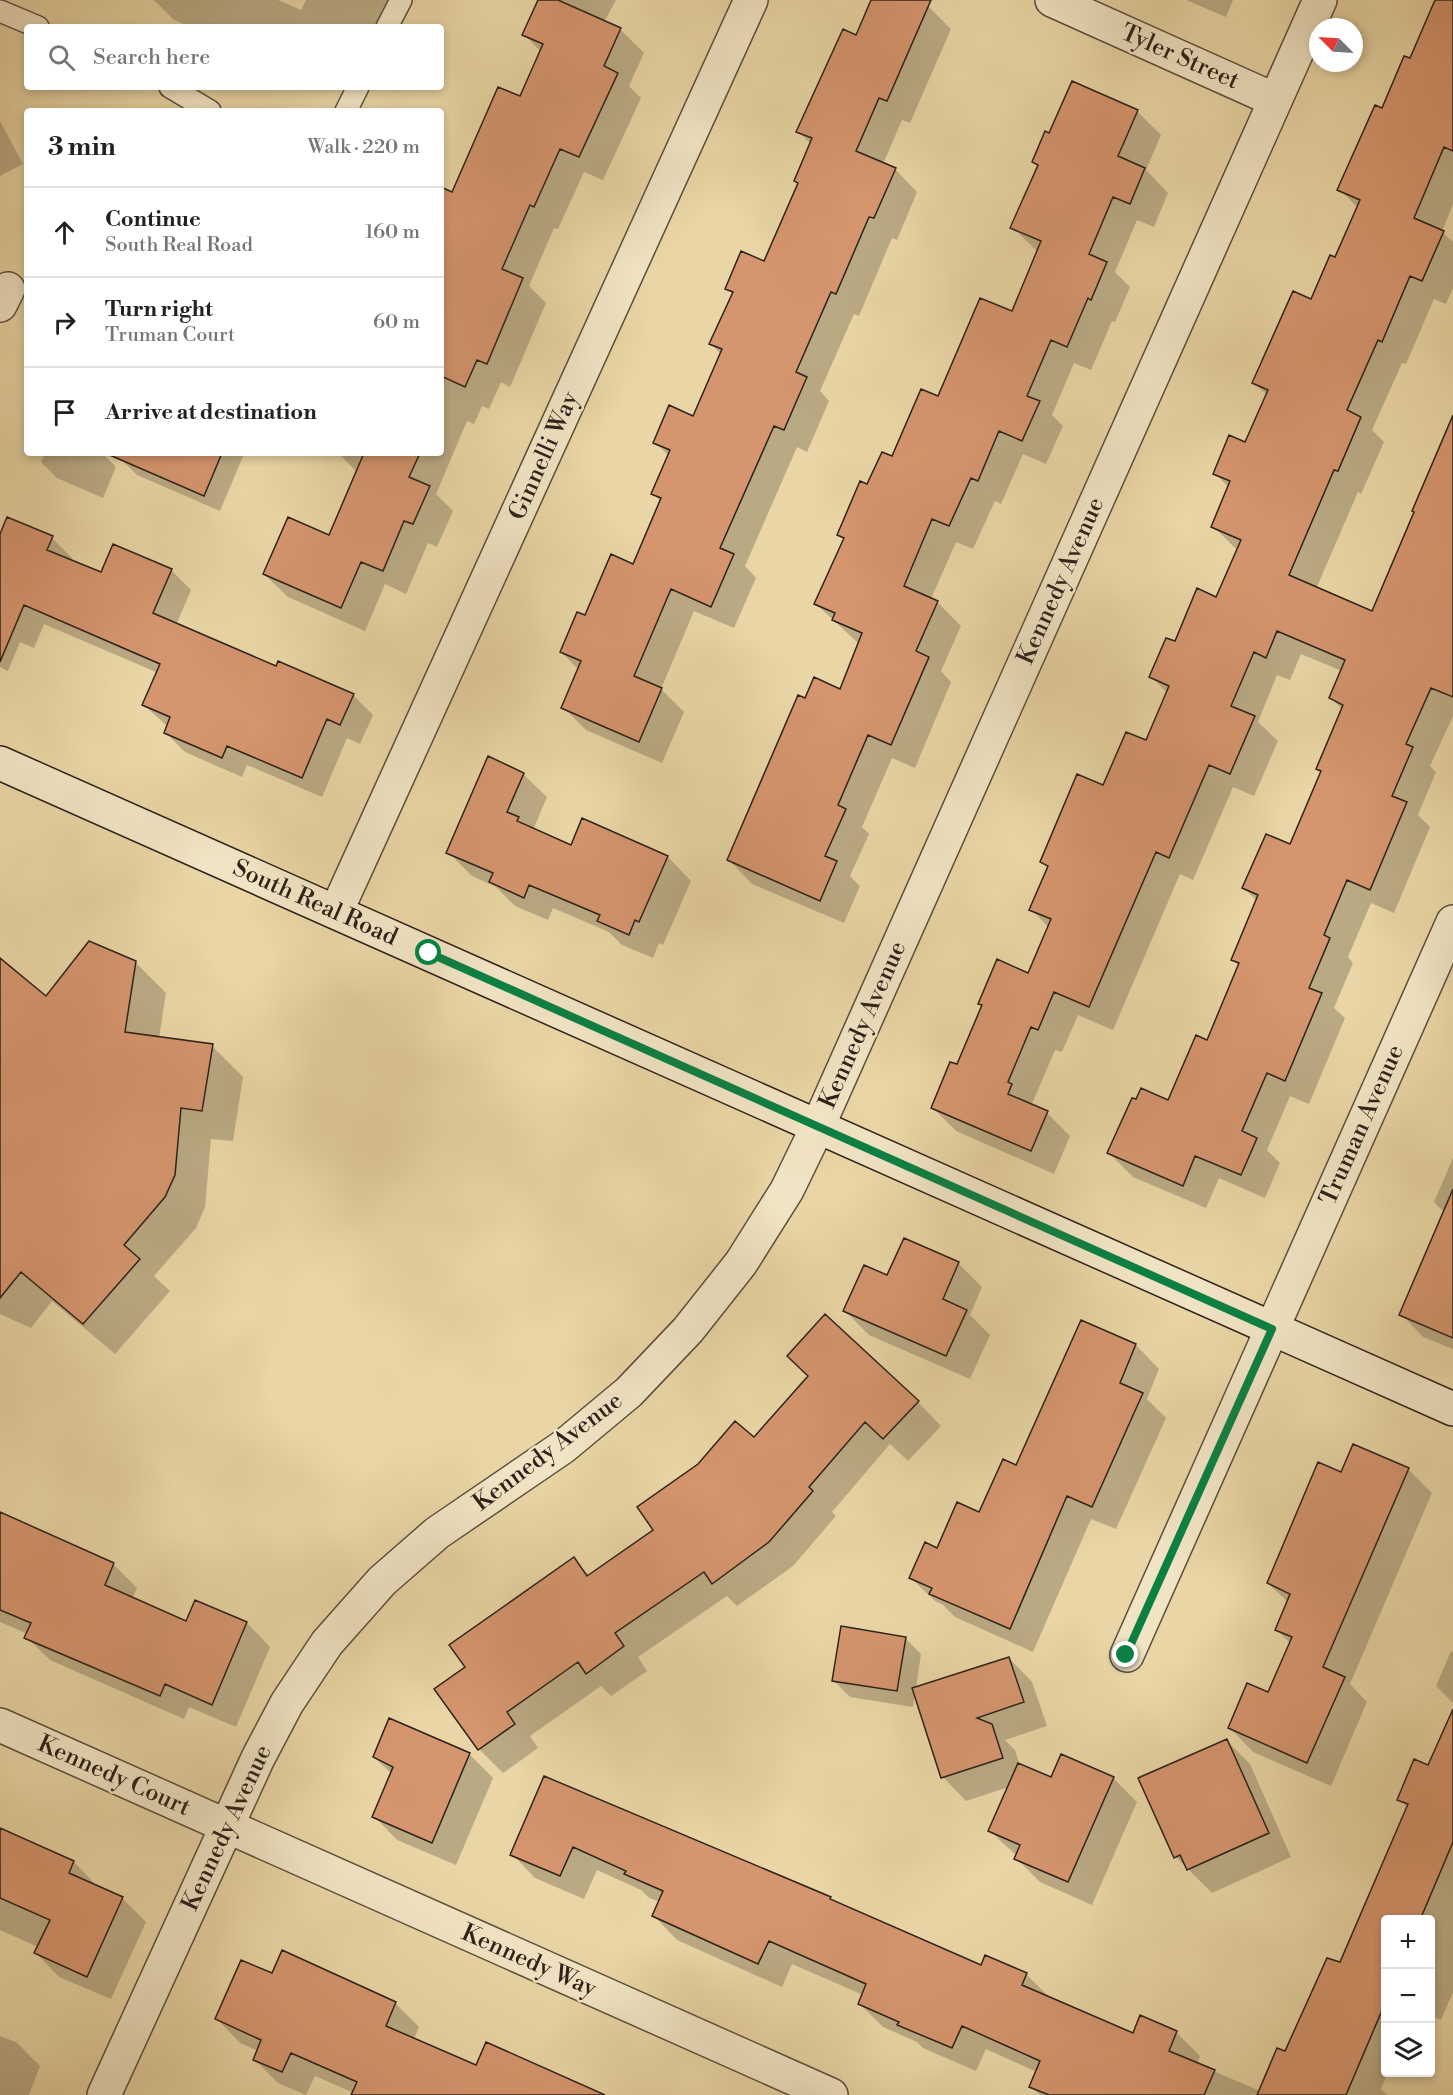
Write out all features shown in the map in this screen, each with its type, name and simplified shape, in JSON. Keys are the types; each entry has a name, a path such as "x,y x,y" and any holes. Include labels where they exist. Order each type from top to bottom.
{"street":[{"name":"Ginnelli Way","path":"336,912 751,0"},
{"name":"Tyler Street","path":"1052,0 1275,100"},
{"name":"Kennedy Avenue","path":"104,2095 258,1758 287,1703 327,1643 382,1581 437,1533 563,1447 629,1392 688,1330 741,1263 787,1190 818,1126 1320,0"},
{"name":"South Real Road","path":"0,763 1453,1409"},
{"name":"Truman Avenue","path":"1126,1655 1453,922"},
{"name":"Kennedy Court","path":"0,1725 227,1826"},
{"name":"Kennedy Way","path":"227,1826 831,2095"}],"lane":[{"path":"389,24 401,0"},
{"path":"0,10 31,24"},
{"path":"175,90 205,108"},
{"path":"348,108 356,90"}],"building":[{"path":"538,0 558,0 621,28 604,66 618,73 579,157 560,149 534,207 530,205 502,269 523,278 487,364 477,360 465,387 444,377 444,188 452,192 498,87 520,96 543,44 522,35"},
{"path":"871,0 931,0 887,101 879,98 856,151 896,168 874,218 869,217 836,294 831,292 796,372 807,377 784,430 774,426 720,548 734,554 711,607 671,589 634,676 662,688 639,742 561,708 581,661 560,652 577,612 585,615 611,554 633,564 661,498 651,494 670,450 653,443 669,405 693,416 722,349 709,344 733,292 725,289 741,251 764,261 798,183 794,181 812,138 796,132 843,29 856,35"},
{"path":"1435,0 1453,0 1453,151 1444,147 1414,218 1444,231 1422,281 1410,276 1382,342 1378,340 1347,410 1361,417 1338,471 1334,470 1289,575 1372,611 1453,415 1453,697 1431,688 1406,744 1413,747 1392,796 1407,802 1370,890 1347,880 1324,935 1330,938 1309,988 1322,993 1285,1081 1267,1073 1242,1131 1257,1138 1241,1175 1195,1156 1183,1186 1107,1153 1132,1098 1136,1099 1141,1088 1168,1100 1196,1035 1207,1040 1239,963 1231,960 1258,895 1242,888 1266,834 1290,844 1321,771 1316,769 1343,705 1329,698 1345,660 1277,631 1266,658 1254,652 1231,706 1255,716 1230,774 1209,765 1169,858 1156,852 1089,1007 1054,992 1038,1030 1031,1027 1008,1082 1012,1084 1008,1094 1048,1111 1031,1151 931,1108 950,1062 957,1064 982,1005 978,1004 997,959 1028,973 1051,919 1029,910 1048,866 1040,862 1077,774 1103,785 1126,732 1146,740 1169,686 1149,677 1166,638 1175,641 1197,588 1216,597 1241,540 1211,527 1230,481 1213,474 1229,435 1245,442 1268,390 1252,383 1293,291 1311,299 1330,255 1335,257 1360,200 1337,190 1375,105 1382,108 1404,56 1410,58"},
{"path":"1072,81 1138,110 1118,156 1145,168 1130,204 1113,197 1089,254 1107,262 1091,300 1088,298 1067,347 1051,340 1027,396 1040,401 1022,441 999,431 978,481 971,478 949,526 932,519 904,586 938,601 916,651 929,657 891,745 868,735 838,805 846,809 825,856 837,861 820,901 727,860 798,695 805,698 814,677 840,689 862,633 832,620 835,613 814,604 844,538 837,535 860,481 867,484 882,452 892,456 921,389 938,396 980,298 1012,311 1041,241 1010,228 1038,165 1032,162 1045,131 1049,133"},
{"path":"112,456 221,456 204,496"},
{"path":"363,456 419,456 409,477 430,486 413,524 404,521 383,571 361,562 341,608 263,574 288,517 329,535"},
{"path":"7,517 53,536 47,550 101,572 113,544 172,569 153,613 276,666 278,661 354,694 340,725 327,719 302,778 227,746 222,758 164,733 170,717 142,705 160,664 24,605 0,662 0,534"},
{"path":"488,756 524,773 507,812 519,817 517,821 571,845 582,818 668,856 639,922 635,920 629,935 597,921 600,915 529,885 524,898 489,882 493,873 446,853"},
{"path":"89,941 136,961 125,1032 213,1044 202,1111 181,1108 175,1175 165,1197 124,1245 140,1259 83,1324 21,1272 0,1298 0,958 46,996"},
{"path":"1453,1189 1453,1338 1399,1315"},
{"path":"904,1238 959,1262 943,1299 967,1310 946,1356 843,1311 864,1265 887,1275"},
{"path":"825,1314 919,1401 883,1439 865,1422 809,1487 813,1491 769,1542 712,1584 704,1572 615,1633 624,1646 586,1674 578,1662 507,1712 515,1724 478,1750 434,1689 465,1667 449,1645 574,1557 587,1576 653,1530 637,1507 698,1464 735,1421 754,1437 808,1376 787,1356"},
{"path":"1081,1320 1136,1344 1120,1383 1143,1393 1092,1507 1067,1496 1010,1629 929,1594 932,1588 909,1578 925,1542 937,1548 957,1502 979,1512 1003,1459 1016,1465"},
{"path":"1353,1444 1409,1468 1323,1667 1345,1677 1307,1763 1228,1728 1247,1683 1268,1692 1292,1637 1275,1630 1290,1594 1267,1583 1318,1462 1341,1472"},
{"path":"0,1512 114,1563 105,1585 186,1621 195,1600 247,1622 212,1705 165,1684 160,1696 24,1638 31,1623 0,1610"},
{"path":"841,1626 906,1637 897,1691 832,1681"},
{"path":"1009,1657 1024,1702 977,1718 992,1724 1003,1758 941,1778 912,1688"},
{"path":"1453,1709 1453,1842 1422,1915 1381,1915 1381,2013 1346,2095 1257,2095 1277,2048 1285,2051 1327,1958 1340,1962 1408,1804 1397,1800 1414,1759 1428,1765"},
{"path":"389,1718 470,1753 432,1843 372,1817 393,1767 373,1757"},
{"path":"1227,1739 1269,1833 1187,1870 1180,1855 1174,1858 1138,1778"},
{"path":"1061,1754 1114,1777 1068,1882 1014,1859 1020,1845 988,1831 1018,1763 1051,1777"},
{"path":"544,1776 831,1897 830,1899 981,1965 985,1955 1027,1973 1022,1985 1133,2033 1140,2015 1177,2031 1169,2051 1215,2070 1204,2095 1049,2095 1029,2087 1040,2061 962,2026 952,2048 897,2025 899,2022 858,2004 866,1984 769,1941 758,1964 652,1916 663,1891 624,1874 626,1871 573,1847 560,1876 510,1855"},
{"path":"0,1828 74,1861 69,1873 123,1897 87,1977 34,1953 50,1920 0,1898"},
{"path":"282,1950 396,2002 386,2026 476,2065 486,2042 605,2095 351,2095 357,2082 291,2053 282,2072 253,2060 261,2040 215,2019 241,1960 272,1973"}],"route":[{"path":"429,953 1272,1329 1126,1655"}]}
